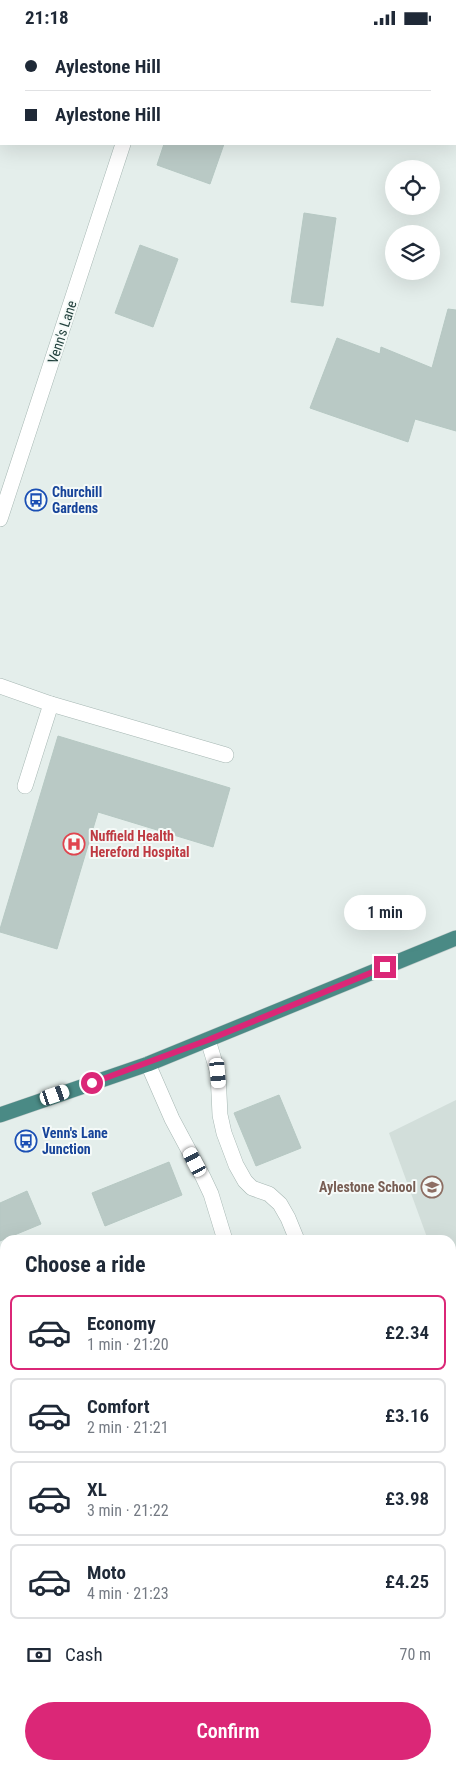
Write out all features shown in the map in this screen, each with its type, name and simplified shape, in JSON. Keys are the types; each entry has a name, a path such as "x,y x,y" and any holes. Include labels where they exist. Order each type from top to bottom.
{"highway":[{"path":"0,1115 148,1064 456,938"}],"street":[{"name":"Venn's Lane","path":"0,519 123,145"},
{"path":"0,686 51,704 226,755"},
{"path":"24,786 51,704"},
{"path":"208,1040 218,1073 220,1115 224,1133 236,1165 245,1181 252,1188 269,1194 280,1204 295,1235"},
{"path":"148,1064 172,1119 211,1194 223,1235"}],"shaded area":[{"name":"Aylestone School","path":"456,1100 456,1235 426,1235 389,1133"}],"building":[{"path":"164,145 224,145 210,184 157,165"},
{"path":"304,213 336,218 323,306 291,302"},
{"path":"140,245 178,259 153,327 115,313"},
{"path":"448,309 456,310 456,431 415,419 408,442 310,408 337,338 380,354 381,347 432,368"},
{"path":"58,736 230,788 213,847 98,812 57,949 0,932 0,929"},
{"path":"279,1095 301,1148 256,1166 234,1113"},
{"path":"169,1162 182,1195 105,1226 92,1193"},
{"path":"27,1191 41,1224 14,1235 0,1235 0,1203"}],"place":[{"name":"Churchill Gardens","path":"36,500"},
{"name":"Nuffield Health Hereford Hospital","path":"74,844"},
{"name":"Venn's Lane Junction","path":"26,1141"},
{"name":"Aylestone School","path":"432,1187"}],"route":[{"path":"92,1083 148,1064 385,967"}]}
